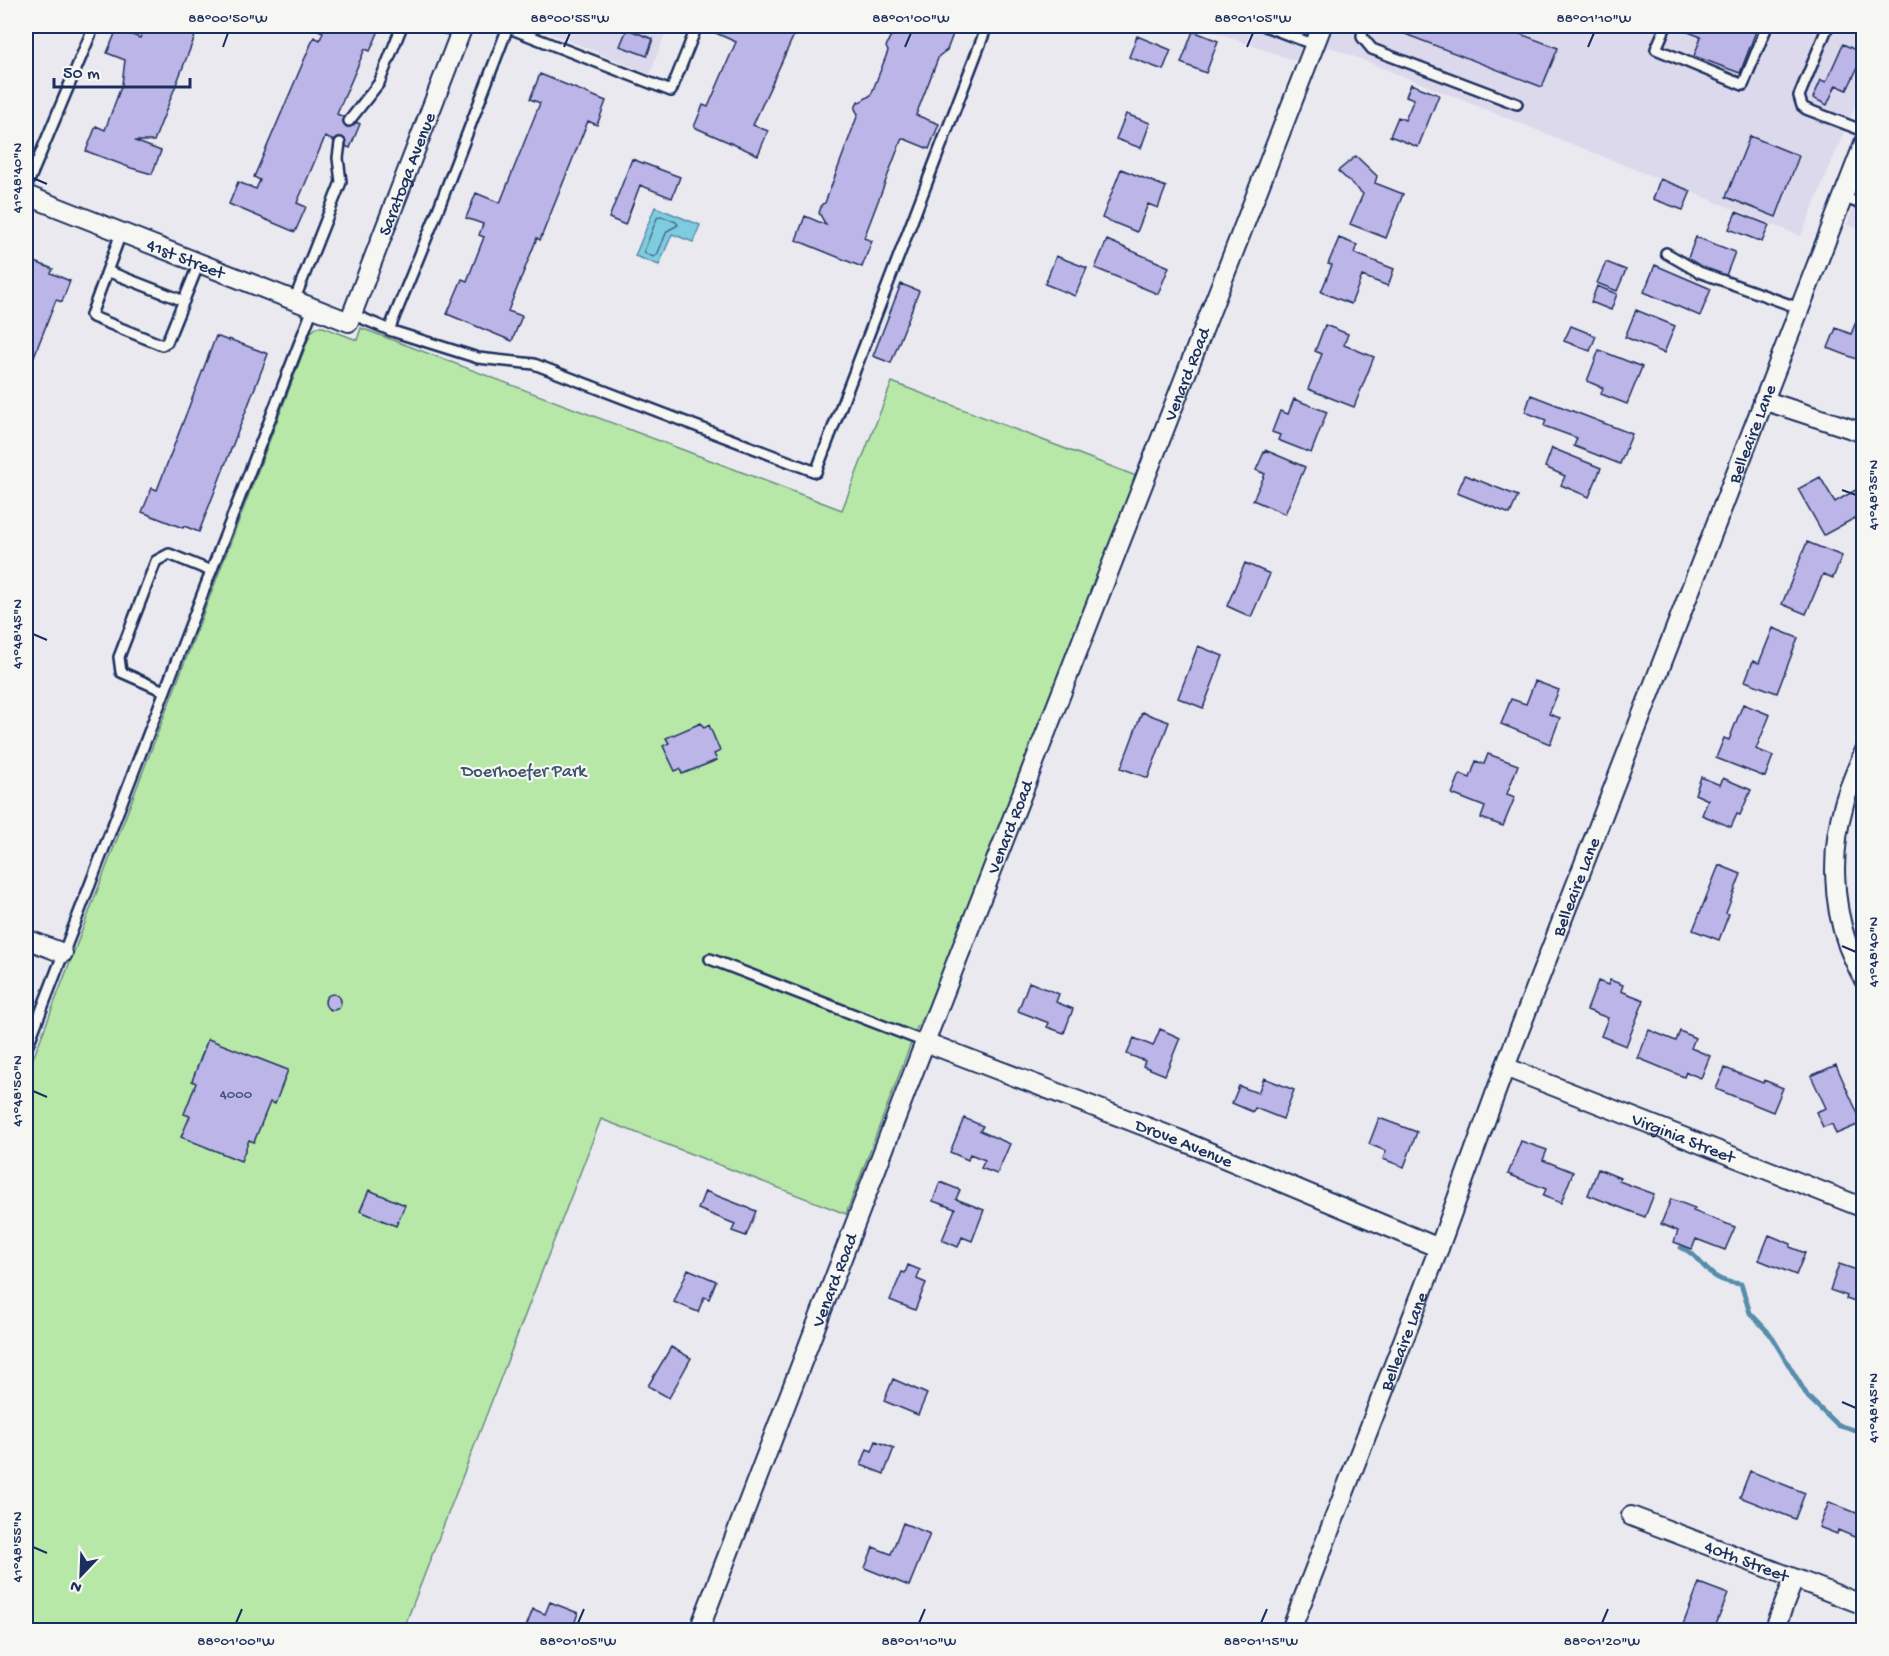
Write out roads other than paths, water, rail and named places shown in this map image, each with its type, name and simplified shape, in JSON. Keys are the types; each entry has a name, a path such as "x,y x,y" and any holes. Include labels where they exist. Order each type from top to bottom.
{"street":[{"name":"Venard Road","path":"699,1630 925,1042 1322,26"},
{"name":"Saratoga Avenue","path":"350,318 462,29"},
{"name":"Belleaire Lane","path":"1291,1630 1439,1248 1505,1066 1863,143"},
{"name":"41st Street","path":"26,195 294,301 350,318"},
{"path":"1763,400 1863,433"},
{"path":"1863,752 1844,804 1837,835 1835,862 1836,892 1848,944 1863,980"},
{"path":"26,939 63,953"},
{"name":"Drove Avenue","path":"925,1042 1179,1139 1439,1248"},
{"name":"Virginia Street","path":"1505,1066 1863,1208"},
{"name":"40th Street","path":"1631,1516 1863,1605"},
{"path":"1774,1630 1794,1579"}],"lane":[{"path":"26,184 30,181 94,26"},
{"path":"349,121 380,83 402,26"},
{"path":"440,26 462,29"},
{"path":"389,330 432,225 505,26 671,91 697,26"},
{"path":"350,318 478,358 534,364 816,472 987,26"},
{"path":"1265,26 1315,45"},
{"path":"1363,26 1362,37 1372,49 1517,104"},
{"path":"1666,26 1656,49 1743,85 1767,26"},
{"path":"1828,26 1799,96 1800,101 1806,110 1863,131"},
{"path":"294,301 341,182 338,158 340,143"},
{"path":"1842,197 1863,205"},
{"path":"121,233 92,312 93,317 162,345 167,342 199,263"},
{"path":"1666,253 1699,272 1799,308"},
{"path":"107,271 184,301"},
{"path":"26,1050 313,308"},
{"path":"164,691 121,672 119,657 135,614 156,561 161,556 169,554 211,571"},
{"path":"710,959 925,1042"}],"water":[{"path":"655,207 700,225 693,242 672,234 659,265 635,256"}],"waterway":[{"path":"1681,1248 1691,1253 1713,1275 1741,1284 1750,1313 1770,1334 1808,1397 1837,1425 1864,1433"}],"park label":[{"name":"Doerhoefer Park","path":"524,770"}]}
